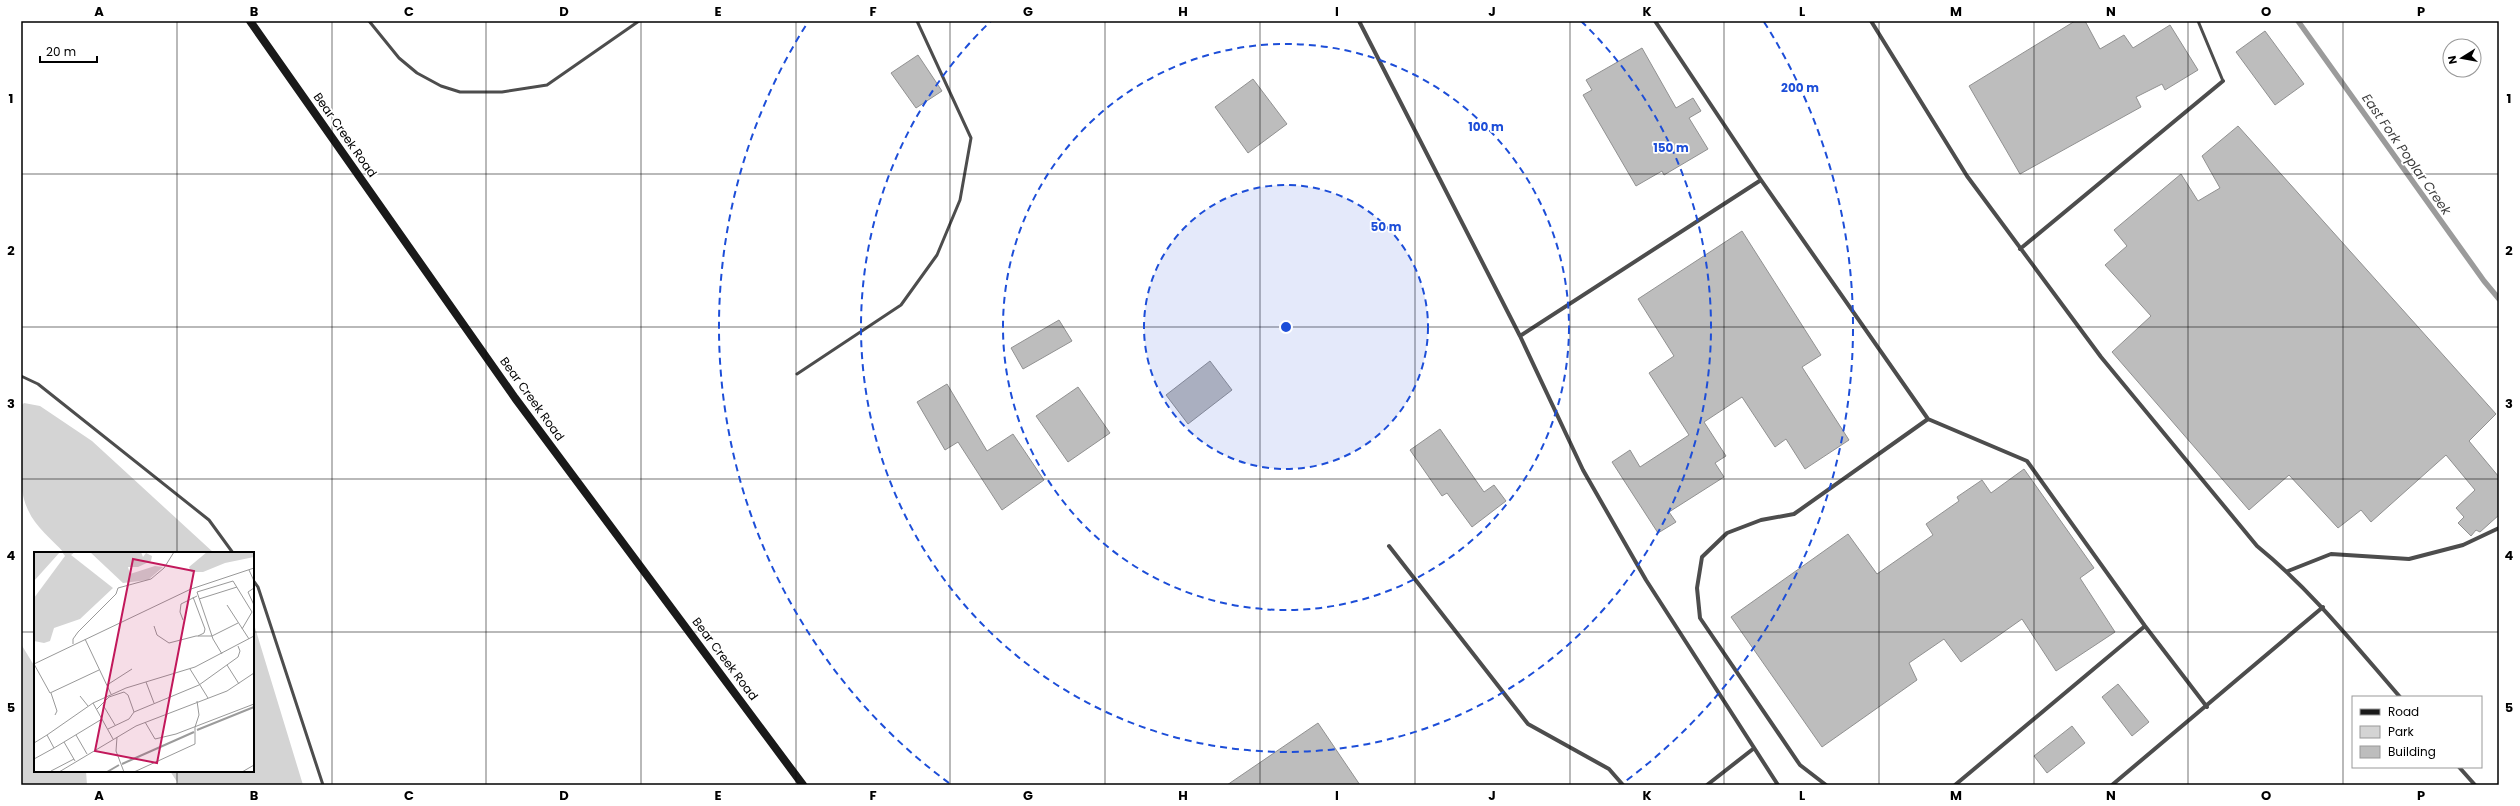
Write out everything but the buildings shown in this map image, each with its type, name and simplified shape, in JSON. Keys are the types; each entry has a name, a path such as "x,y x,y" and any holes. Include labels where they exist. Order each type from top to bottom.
{"street":[{"name":"Bear Creek Road","path":"250,21 515,398 803,785"},
{"path":"1359,21 1520,336 1583,470 1646,580 1753,749 1778,785"},
{"path":"1655,21 1761,180 1928,419 2027,461 2145,626 2207,707"},
{"path":"1871,21 1967,176 2101,357 2257,546 2288,571 2323,607 2399,696"},
{"path":"2020,249 2223,82"},
{"path":"1520,336 1761,180"},
{"path":"1826,785 1800,765 1700,618 1697,588 1702,557 1727,533 1761,520 1794,514 1928,419"},
{"path":"2288,571 2331,554 2410,559 2463,545 2499,528"},
{"path":"1389,546 1528,724 1610,769 1623,785"},
{"path":"2112,785 2207,707 2323,607"},
{"path":"1954,785 2145,626"},
{"path":"1707,785 1753,749"},
{"path":"2460,768 2475,785"}],"lane":[{"path":"369,21 399,58 417,73 441,86 460,92 495,92 546,85 639,21"},
{"path":"796,374 901,306 938,255 960,200 971,138 917,21"},
{"path":"2198,21 2223,82"},
{"path":"21,376 38,384 209,520 232,552"},
{"path":"254,581 258,587 323,785"}],"green space":[{"path":"24,403 40,406 92,441 213,552 63,552 35,522 24,499 20,473 21,406"},
{"path":"254,624 303,785 179,785 171,772 254,772"},
{"path":"21,644 34,665 34,772 86,772 87,785 21,785"}],"waterway":[{"name":"East Fork Poplar Creek","path":"2298,21 2484,281 2499,299"}]}
